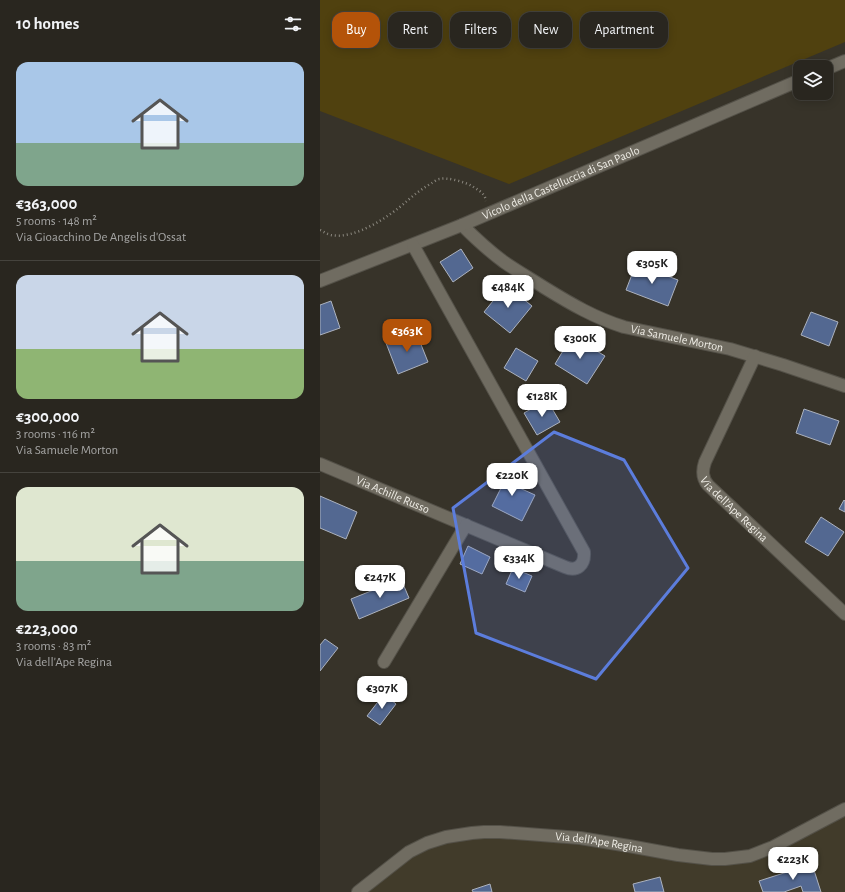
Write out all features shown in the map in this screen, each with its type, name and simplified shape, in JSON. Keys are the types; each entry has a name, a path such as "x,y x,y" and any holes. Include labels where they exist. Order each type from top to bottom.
{"street":[{"path":"833,66 845,61"},
{"name":"Vicolo della Castelluccia di San Paolo","path":"320,281 486,215 793,83"},
{"name":"Via Samuele Morton","path":"462,225 477,240 503,261 562,298 608,322 624,327 730,349 845,386"},
{"name":"Via Achille Russo","path":"320,464 565,568 576,568 582,564 584,552 413,245"},
{"name":"Via dell'Ape Regina","path":"755,356 706,462 703,472 705,480 708,485 845,614"},
{"path":"384,662 466,525"},
{"name":"Via dell'Ape Regina","path":"358,892 409,852 427,843 446,837 484,832 573,838 678,855 725,859 750,856 773,847 845,809"}],"path":[{"path":"320,230 330,235 341,236 360,232 380,222 420,190 440,178 459,180 471,185 482,193 486,201 486,215"}],"highlighted area":[{"path":"554,432 624,460 688,568 596,679 476,633 453,508"}],"shaded area":[{"path":"320,0 845,0 845,42 802,60 793,60 793,64 509,184 320,111"},
{"path":"845,809 845,892 358,892 377,878 446,837 500,832 738,858"}],"building":[{"path":"461,249 473,268 453,282 440,262"},
{"path":"636,264 678,280 668,306 626,290"},
{"path":"506,285 532,306 510,333 484,312"},
{"path":"331,301 340,328 320,335 320,305"},
{"path":"811,312 838,322 829,346 801,335"},
{"path":"416,332 428,362 398,374 386,343"},
{"path":"572,336 605,356 587,384 555,364"},
{"path":"516,348 538,361 526,381 504,368"},
{"path":"547,400 560,422 537,435 524,413"},
{"path":"804,409 839,421 830,445 796,433"},
{"path":"502,470 517,477 513,485 535,495 522,521 492,506 501,488 495,485"},
{"path":"320,496 357,512 346,539 320,528"},
{"path":"844,500 845,501 845,512 839,509"},
{"path":"821,517 844,532 828,556 805,542"},
{"path":"468,546 490,557 482,574 460,564"},
{"path":"513,568 532,576 525,592 506,584"},
{"path":"401,579 409,598 359,619 351,599"},
{"path":"325,639 338,648 320,671 320,645"},
{"path":"384,694 396,704 380,725 367,716"},
{"path":"812,864 821,892 803,892 801,886 784,892 763,892 759,881"},
{"path":"660,877 664,892 635,892 633,884"},
{"path":"490,884 492,892 473,892 472,890"}]}
